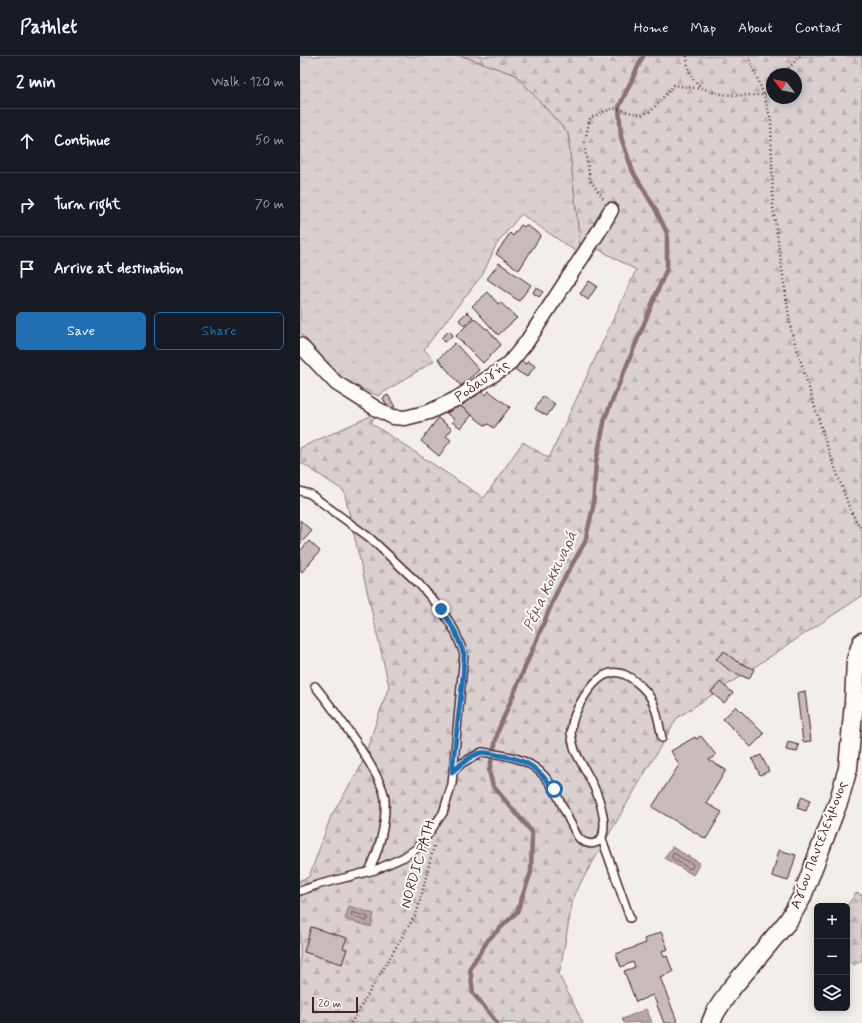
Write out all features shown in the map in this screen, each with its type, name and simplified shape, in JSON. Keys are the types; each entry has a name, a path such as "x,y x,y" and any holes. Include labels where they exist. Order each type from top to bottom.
{"street":[{"name":"Ροδαυγής","path":"300,345 336,383 377,409 393,416 405,418 429,412 456,399 508,365 526,343 611,210"},
{"name":"Αγίου Παντελεήμονος","path":"711,1023 715,1013 730,990 788,921 801,899 839,800 848,768 856,660 862,642"}],"lane":[{"path":"300,491 310,494 370,538 419,584 441,609 455,631 464,654 452,784 443,813 417,848 404,857 369,871 300,891"},
{"path":"630,918 605,854 602,839 604,830 602,806 591,778 575,752 571,733 573,718 585,694 611,673 621,673 631,678 644,688 655,704 662,738"},
{"path":"315,686 370,764 383,788 385,800 381,835 377,855 369,871"},
{"path":"452,772 462,763 482,752 523,760 542,774 554,789 578,838 587,843 595,843 602,839"}],"path":[{"path":"687,56 687,68 702,89"},
{"path":"748,56 764,94 771,120 773,207 791,330 826,443 851,512 862,530"},
{"path":"789,68 800,56"},
{"path":"611,210 590,180 584,144 590,118 613,108 640,114 651,111 674,85 702,89 723,95 764,94"},
{"name":"NORDIC PATH","path":"351,1023 417,912 435,844"}],"green space":[{"path":"300,56 462,56 516,75 568,133 581,255 521,214 496,245 483,274 424,349 434,361 378,396 341,378 300,333"},
{"path":"462,56 862,56 862,596 677,718 574,894 559,975 583,1023 300,1023 300,880 309,877 331,816 360,768 389,686 344,491 300,462 300,448 377,413 371,423 484,498 523,442 549,458 636,270 598,249 590,261 581,255 568,133 516,75"},
{"path":"856,893 862,895 862,960 854,965 850,962 849,903"}],"water":[{"path":"672,847 700,863 693,875 664,858"},
{"path":"349,906 374,914 371,927 345,919"},
{"path":"646,1009 652,1022 624,1023 622,1019"}],"building":[{"path":"521,225 524,227 526,225 541,235 519,270 496,254 510,233 513,236"},
{"path":"499,263 531,285 519,301 487,279"},
{"path":"589,281 597,286 588,300 580,294"},
{"path":"536,287 543,292 539,297 533,293"},
{"path":"488,292 498,304 500,302 517,318 498,335 472,306"},
{"path":"467,312 473,317 464,326 459,320"},
{"path":"474,318 486,329 487,328 501,345 483,363 456,336"},
{"path":"449,331 453,335 445,342 441,338"},
{"path":"455,343 479,370 461,386 438,359"},
{"path":"520,360 526,364 528,361 535,366 527,377 514,369"},
{"path":"480,390 486,395 489,391 510,407 494,428 488,424 486,426 457,404 459,402 463,405 472,394 475,397"},
{"path":"388,395 395,407 389,410 383,398"},
{"path":"543,396 555,404 547,416 535,409"},
{"path":"456,403 472,415 461,428 452,422 454,419 447,414"},
{"path":"438,418 452,429 446,436 451,440 439,456 421,441"},
{"path":"300,520 312,531 300,544"},
{"path":"309,541 320,551 302,572 300,570 300,551"},
{"path":"724,651 736,661 754,669 749,679 729,670 716,659"},
{"path":"720,682 733,693 724,703 711,692"},
{"path":"805,691 811,741 803,742 797,693"},
{"path":"736,706 764,734 751,747 723,719"},
{"path":"701,736 716,755 709,760 726,770 706,803 722,812 706,839 652,807 679,765 671,751 695,737 696,739"},
{"path":"788,742 799,745 797,752 786,750"},
{"path":"761,755 769,771 760,775 752,759"},
{"path":"802,796 810,800 806,811 797,808"},
{"path":"779,850 796,855 788,881 772,876"},
{"path":"311,927 347,938 343,948 347,949 342,964 304,952"},
{"path":"661,932 668,949 662,951 664,957 667,956 673,972 660,977 677,1021 673,1023 664,1023 653,995 636,1002 624,971 635,967 633,962 621,967 616,954 646,943 644,939"}],"waterway":[{"name":"Ρέμα Κοκκιναρά","path":"497,1023 473,993 470,968 488,940 517,912 531,872 532,832 493,786 489,771 498,731 558,589 585,542 593,507 596,462 605,418 667,268 667,233 656,210 633,172 621,137 619,107 643,56"}],"route":[{"path":"441,609 455,631 464,654 463,676 452,772 462,763 482,752 523,760 542,774 554,789"}]}
